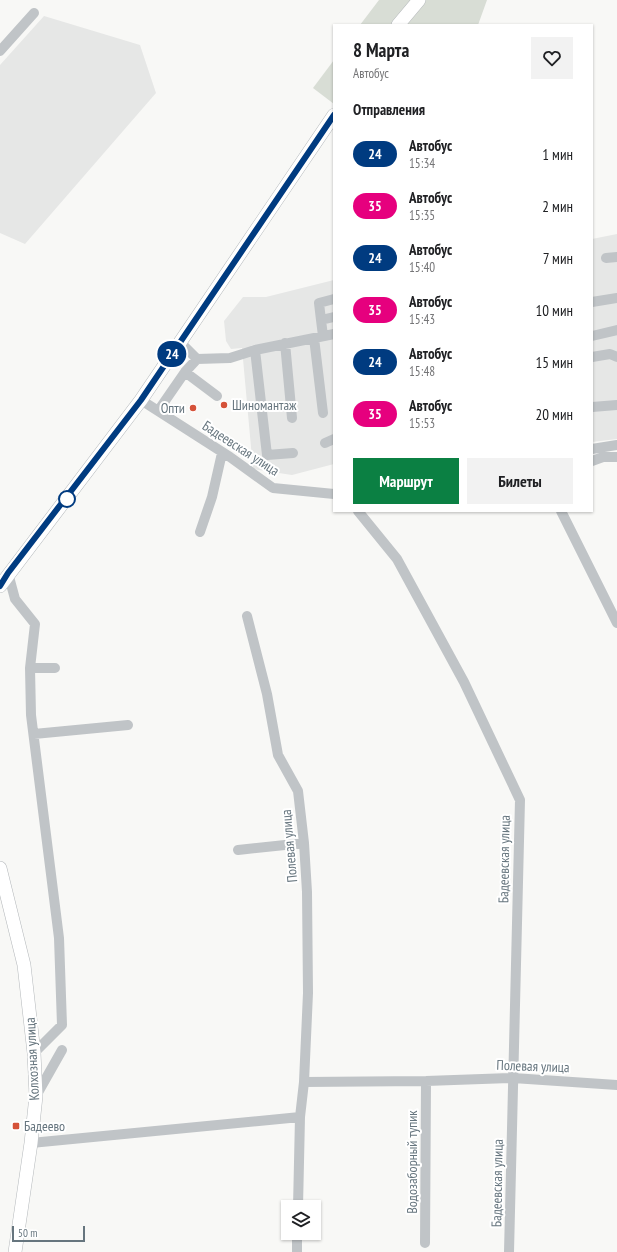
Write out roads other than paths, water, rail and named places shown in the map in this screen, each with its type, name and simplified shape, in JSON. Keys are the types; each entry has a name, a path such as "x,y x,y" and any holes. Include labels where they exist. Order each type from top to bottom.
{"main road":[{"path":"399,24 419,0"},
{"path":"0,586 8,573 141,400 333,116"},
{"name":"Колхозная улица","path":"0,868 24,965 34,1052 36,1096 31,1144 15,1252"}],"street":[{"path":"0,51 34,13"},
{"path":"606,258 617,257"},
{"path":"593,302 617,298"},
{"path":"323,413 318,337 321,320 319,303 333,299"},
{"path":"321,320 333,317"},
{"path":"593,336 617,330"},
{"path":"158,411 185,372 197,359 230,358 285,343 333,334"},
{"path":"180,342 197,359"},
{"path":"285,343 292,418"},
{"path":"255,350 267,455 293,453"},
{"path":"593,357 610,354 617,357"},
{"path":"185,372 217,396"},
{"name":"Бадеевская улица","path":"141,400 273,488 333,494"},
{"path":"593,407 617,405"},
{"path":"593,449 617,445"},
{"path":"200,532 212,497 222,453"},
{"path":"593,461 617,457"},
{"name":"Бадеевская улица","path":"359,512 397,559 464,682 520,800 509,1252"},
{"path":"562,512 617,623"},
{"path":"8,573 15,599 35,624 30,668 31,716 59,938 62,1025 34,1052"},
{"name":"Полевая улица","path":"247,616 267,694 278,754 298,791 304,843 307,892 308,993 304,1082 300,1118 298,1200"},
{"path":"30,668 55,668"},
{"path":"34,734 128,725"},
{"path":"238,850 304,843"},
{"path":"36,1096 62,1050"},
{"name":"Полевая улица","path":"304,1082 426,1081 513,1078 617,1085"},
{"name":"Водозаборный тупик","path":"426,1081 426,1243"},
{"path":"31,1144 300,1118"},
{"path":"296,1252 297,1240"}],"place":[{"name":"Шиномантаж","path":"224,405"},
{"name":"Опти","path":"193,408"},
{"name":"Бадеево","path":"16,1126"}]}
